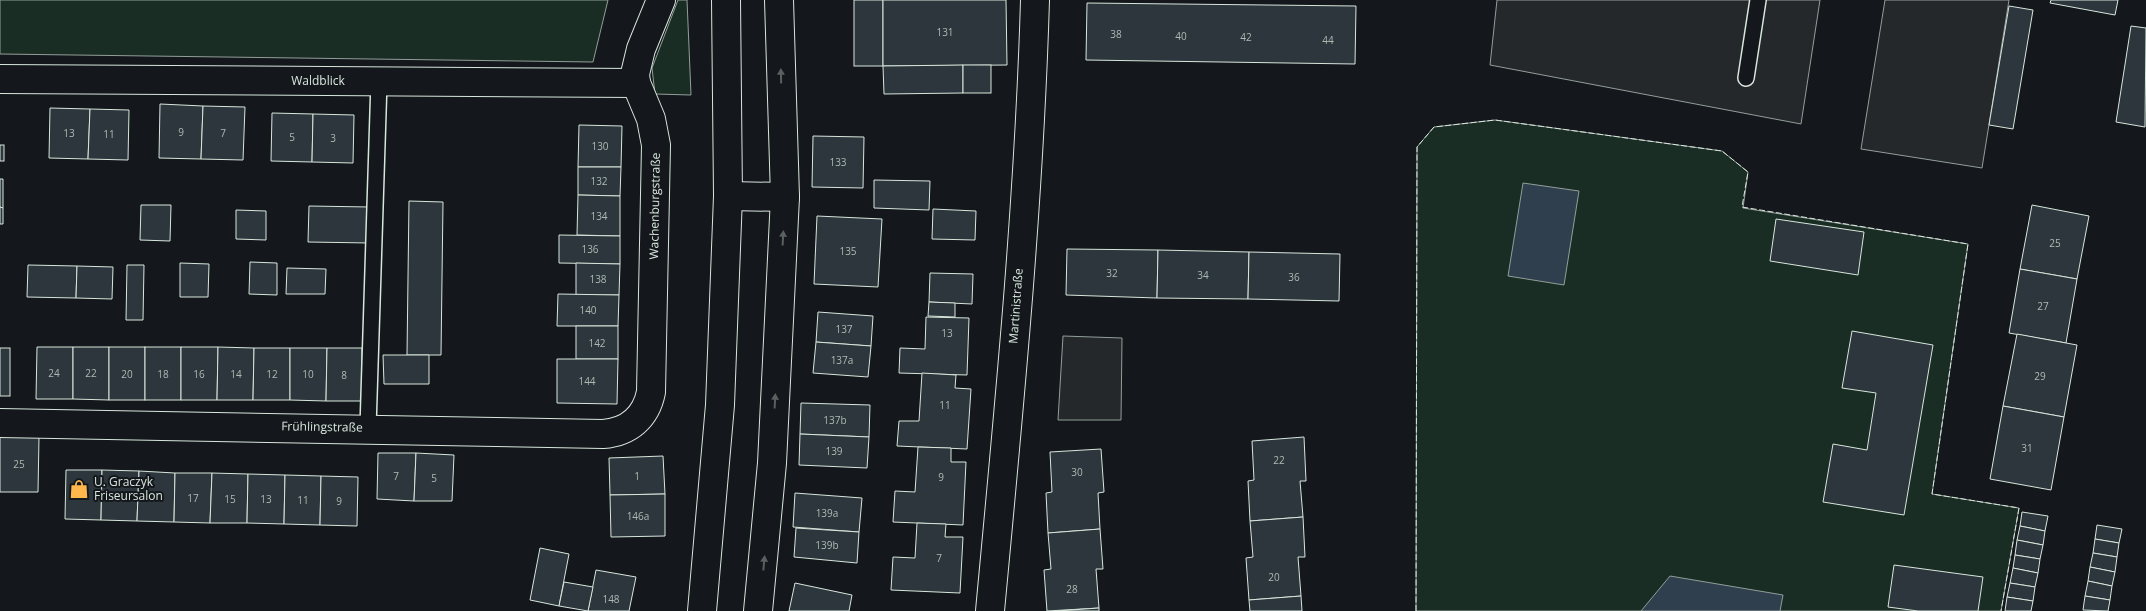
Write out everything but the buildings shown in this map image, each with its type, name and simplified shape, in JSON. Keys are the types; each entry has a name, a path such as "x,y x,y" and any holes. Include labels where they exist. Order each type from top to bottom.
{"street":[{"path":"636,83 636,65 661,0"},
{"path":"702,611 720,405 728,196 726,0"},
{"path":"758,611 772,463 785,197 779,0"},
{"name":"Martinistraße","path":"990,611 1008,421 1032,112 1035,0"},
{"name":"Waldblick","path":"0,79 636,83"},
{"name":"Wachenburgstraße","path":"636,83 647,105 656,145 651,392 648,406 639,418"},
{"path":"728,196 785,197"},
{"name":"Frühlingstraße","path":"0,423 368,428 603,434 626,429 639,418"}],"lane":[{"path":"1746,78 1758,0"},
{"path":"368,428 379,82"}],"green space":[{"path":"0,0 608,0 593,62 0,54"},
{"path":"678,0 687,0 691,95 655,94 652,68"},
{"path":"1495,120 1722,151 1748,172 1743,208 1968,244 1932,494 2019,508 2001,611 1416,611 1417,147 1434,127"}],"shaded area":[{"path":"1497,0 1820,0 1801,124 1490,65"},
{"path":"1885,0 2009,0 1982,168 1861,149"},
{"path":"1063,336 1122,338 1121,420 1058,420"}],"water":[{"path":"1523,183 1579,191 1564,285 1508,276"},
{"path":"1670,576 1783,595 1780,611 1641,611"}],"fence":[{"path":"1416,611 1417,147 1434,127 1495,120 1722,151 1748,172 1742,207 1968,244 1932,494 2019,508 2001,611"}],"place":[{"name":"U. Graczyk Friseursalon","path":"79,489"}]}
